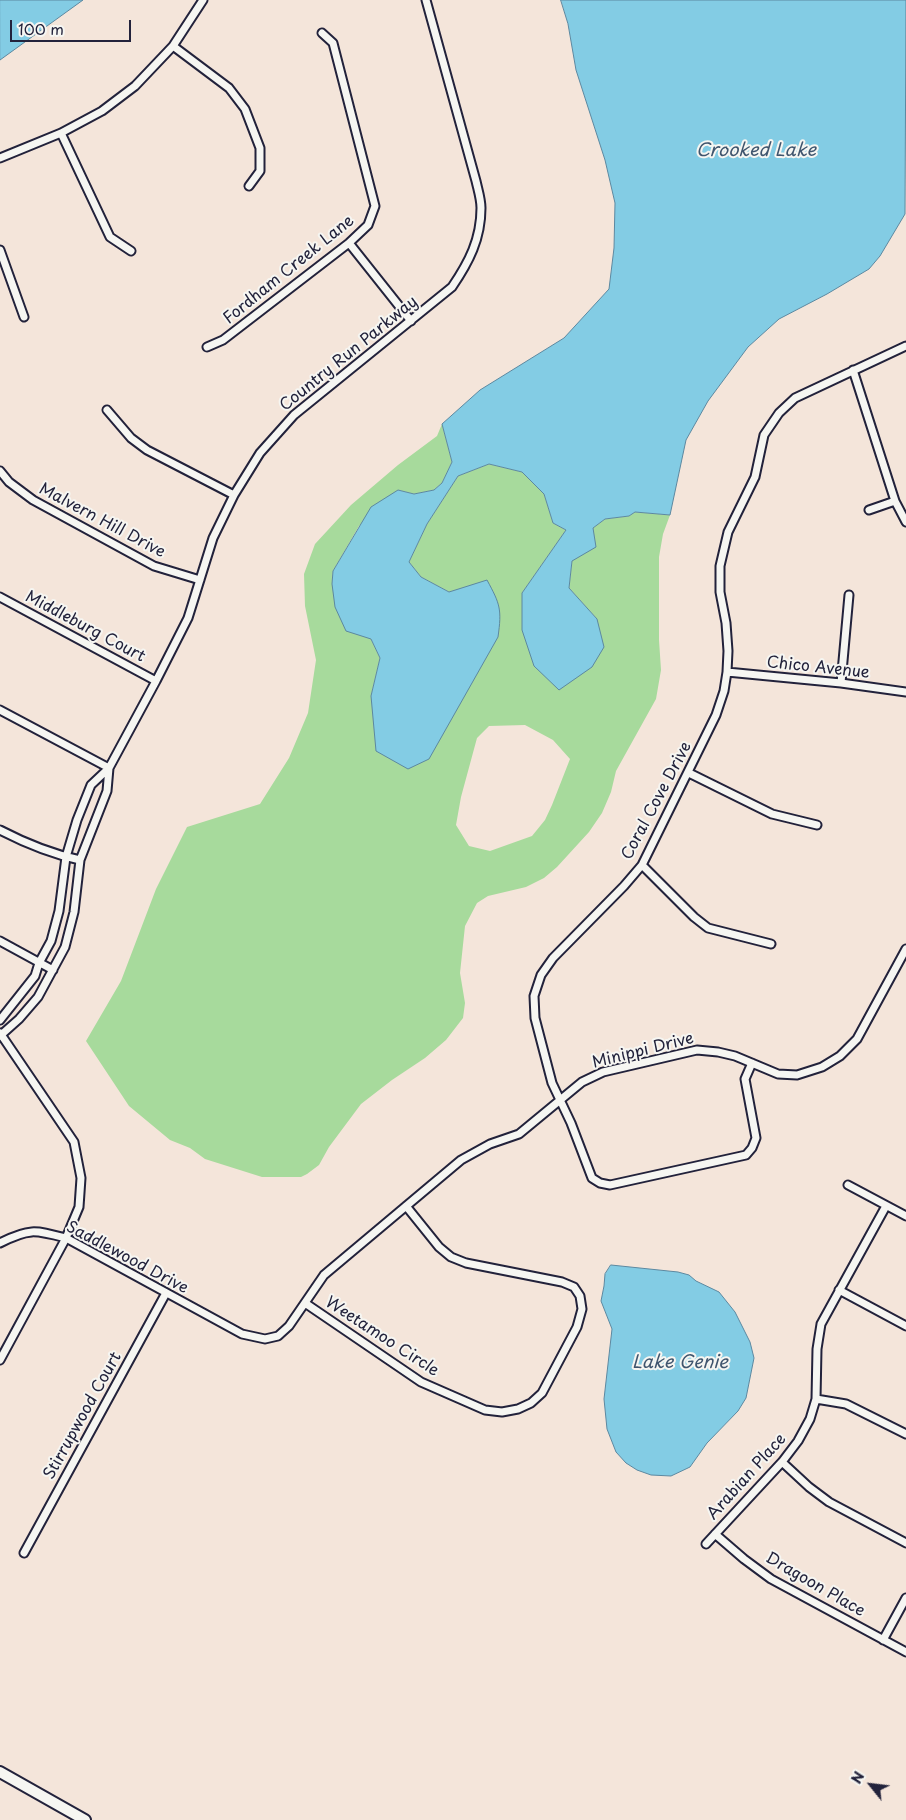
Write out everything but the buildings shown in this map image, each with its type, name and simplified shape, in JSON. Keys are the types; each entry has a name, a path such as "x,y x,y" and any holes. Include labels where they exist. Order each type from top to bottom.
{"main road":[{"path":"0,1772 85,1820"}],"street":[{"path":"0,158 61,133 102,111 135,86 173,46 204,0"},
{"name":"Country Run Parkway","path":"0,1020 35,976 39,963 51,941 58,911 66,857 77,820 91,785 109,768 156,681 188,618 213,538 234,495 260,453 294,415 452,287 468,264 477,239 481,208 476,181 426,0"},
{"name":"Fordham Creek Lane","path":"207,347 223,340 349,243 368,224 375,206 333,43 322,33"},
{"path":"173,46 229,88 245,109 260,148 260,171 249,186"},
{"path":"61,133 110,237 131,250"},
{"path":"349,243 411,321"},
{"path":"0,250 24,317"},
{"name":"Coral Cove Drive","path":"752,1063 745,1079 756,1138 752,1148 746,1155 610,1185 600,1183 592,1178 571,1123 552,1083 535,1018 534,996 541,975 553,958 624,886 642,865 716,715 724,691 728,651 726,623 720,592 720,566 728,532 755,477 764,435 779,413 796,398 906,346"},
{"path":"853,370 895,502 906,522"},
{"path":"107,410 131,438 147,450 234,495"},
{"name":"Malvern Hill Drive","path":"0,470 9,482 33,500 146,562 171,572 200,580"},
{"path":"870,510 895,502"},
{"path":"841,683 849,595"},
{"name":"Middleburg Court","path":"0,597 156,681"},
{"name":"Chico Avenue","path":"727,672 841,683 906,692"},
{"path":"0,710 109,768"},
{"name":"Country Run Parkway","path":"0,1035 19,1019 38,997 65,947 74,912 80,860 107,791 109,768"},
{"path":"689,773 772,814 817,825"},
{"path":"0,830 21,841 80,860"},
{"path":"642,865 694,918 708,928 771,944"},
{"path":"0,941 53,970"},
{"name":"Minippi Drive","path":"210,1318 242,1334 265,1339 278,1336 289,1326 324,1275 461,1160 490,1144 519,1134 582,1082 603,1072 697,1050 718,1052 778,1074 796,1075 822,1067 840,1056 857,1039 906,949"},
{"path":"0,1035 74,1142 82,1178 79,1207 66,1238 0,1360"},
{"path":"848,1185 906,1216"},
{"name":"Weetamoo Circle","path":"305,1303 421,1382 485,1410 502,1412 518,1409 531,1402 542,1392 577,1327 582,1309 580,1296 574,1287 562,1282 466,1263 451,1257 439,1247 406,1206"},
{"name":"Arabian Place","path":"706,1544 782,1462 798,1441 810,1419 816,1399 818,1337 821,1324 886,1206"},
{"name":"Saddlewood Drive","path":"0,1243 20,1233 40,1231 66,1238 210,1318"},
{"path":"839,1290 906,1326"},
{"name":"Stirrupwood Court","path":"24,1553 166,1293"},
{"path":"816,1399 846,1404 906,1434"},
{"path":"782,1462 809,1487 829,1502 906,1543"},
{"name":"Dragoon Place","path":"715,1534 771,1579 906,1652"},
{"path":"883,1640 906,1598"}],"green space":[{"path":"442,424 452,462 442,483 434,490 414,494 398,490 359,526 333,571 332,584 371,639 380,658 371,696 449,592 421,577 409,562 427,524 458,476 489,464 522,472 544,494 553,523 566,530 522,593 522,630 597,619 569,588 572,561 593,528 605,519 629,516 635,512 670,515 663,534 659,557 661,670 656,699 616,771 611,792 602,813 589,832 557,867 544,878 526,887 488,896 477,903 465,926 460,973 465,1003 463,1018 446,1040 425,1058 361,1104 329,1147 319,1165 307,1174 301,1177 262,1177 205,1159 190,1148 170,1140 129,1106 86,1041 121,981 156,889 187,827 260,804 289,758 308,713 316,660 305,606 304,574 315,544 351,505 398,465 437,436","holes":["525,725 553,740 570,759 545,820 532,836 490,851 469,846 456,825 461,797 477,738 489,726"]}],"water":[{"path":"0,0 83,0 0,60"},
{"name":"Crooked Lake","path":"561,0 906,0 905,214 880,256 869,269 779,319 748,347 708,401 686,440 670,515 635,512 629,516 605,519 593,528 596,547 572,561 569,588 597,619 604,647 592,667 559,690 534,666 522,630 522,593 566,530 553,523 544,494 522,472 489,464 458,476 427,524 409,562 421,577 449,592 487,580 499,607 498,637 429,759 408,769 376,751 371,696 380,658 371,639 346,631 335,607 332,584 333,571 371,507 398,490 414,494 434,490 442,483 452,462 442,424 480,390 564,338 609,289 614,248 615,203 605,160 576,70 568,24"},
{"name":"Lake Genie","path":"611,1265 678,1272 689,1275 696,1281 719,1292 735,1312 750,1342 754,1358 746,1398 738,1411 707,1443 690,1467 671,1476 651,1475 637,1470 626,1463 616,1452 607,1429 604,1399 612,1329 601,1301 605,1274"}]}
